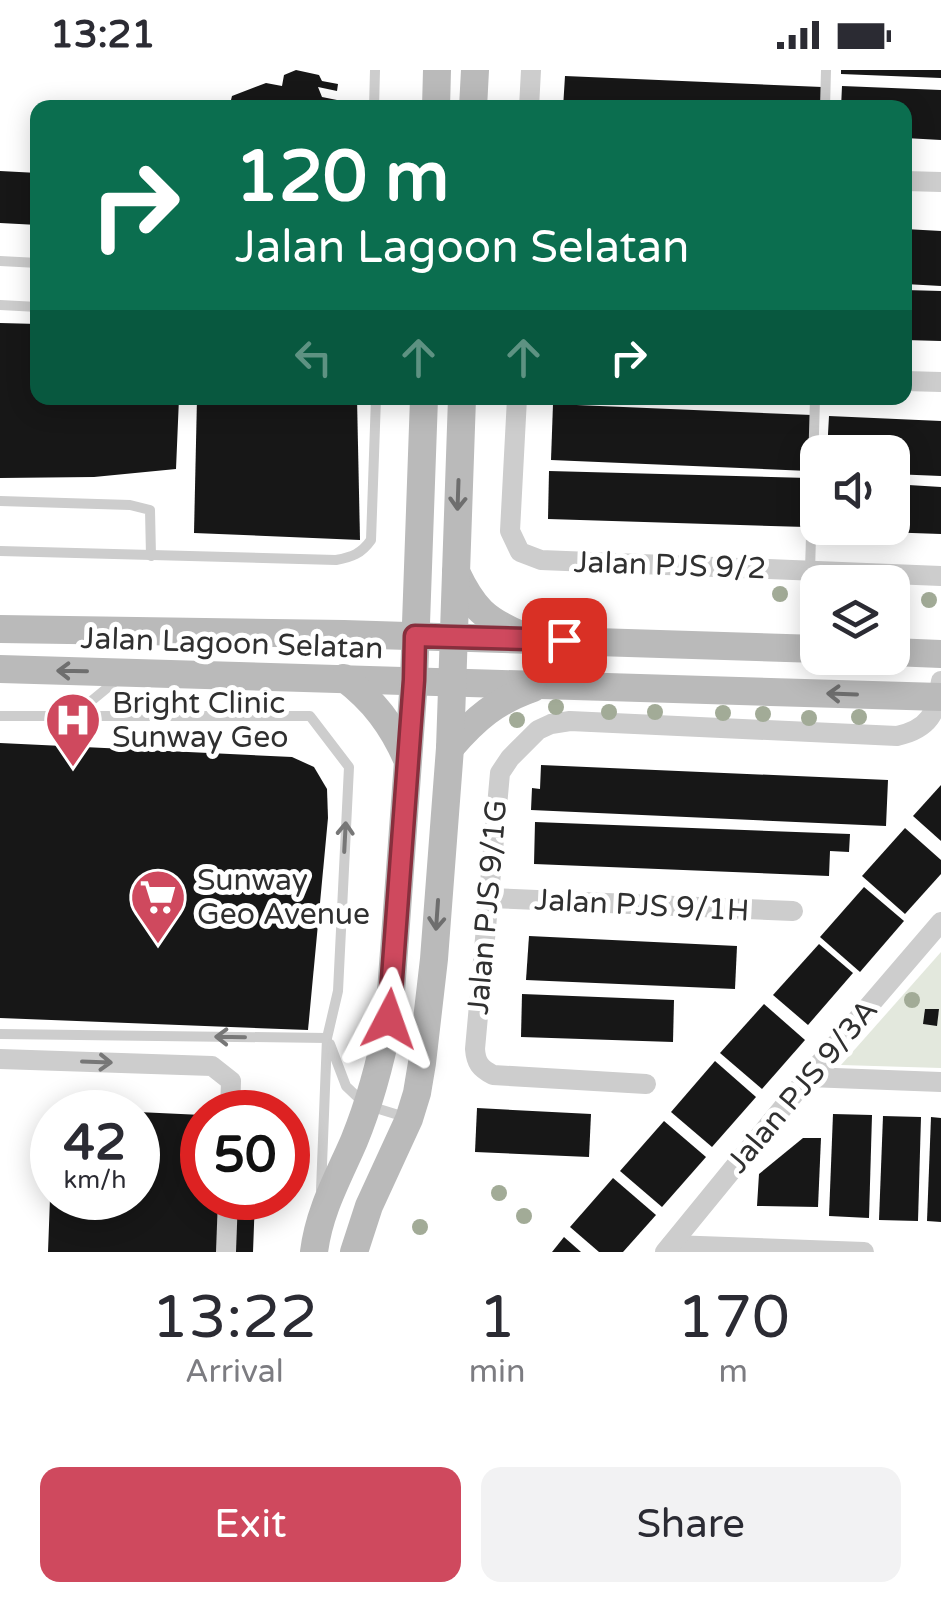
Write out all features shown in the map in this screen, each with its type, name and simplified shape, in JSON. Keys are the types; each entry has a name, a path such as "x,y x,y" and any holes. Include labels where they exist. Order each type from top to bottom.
{"main road":[{"path":"436,100 437,70"},
{"path":"473,100 475,70"},
{"path":"314,1252 320,1219 354,1140 380,1065 389,1019 414,680 424,405"},
{"path":"354,1252 369,1206 409,1118 420,1078 434,959 450,748 462,405"},
{"path":"455,570 475,607 504,628 531,639"},
{"path":"344,634 375,625 394,613 405,600 417,571"},
{"name":"Jalan Lagoon Selatan","path":"0,629 344,634 800,649"},
{"path":"910,653 941,654"},
{"name":"Jalan Lagoon Selatan","path":"0,669 940,692"},
{"path":"344,678 380,710 396,732 408,760"},
{"path":"450,748 504,698 544,684"}],"street":[{"path":"530,100 531,70"},
{"path":"912,180 941,182"},
{"path":"912,380 941,382"},
{"name":"Jalan PJS 9/2","path":"517,405 510,531 520,552 541,560 800,571"},
{"name":"Jalan PJS 9/2","path":"910,575 941,576"},
{"name":"Jalan PJS 9/1G","path":"646,1084 493,1075 476,1061 500,773 510,758 538,730 570,721 896,736 914,732 928,722 940,692"},
{"name":"Jalan PJS 9/1H","path":"490,898 794,911"},
{"name":"Jalan PJS 9/3A","path":"668,1248 941,922"},
{"path":"0,1059 212,1066 231,1081 231,1090"},
{"path":"808,1077 941,1082"},
{"path":"226,1252 227,1220"},
{"path":"668,1248 864,1252"}],"lane":[{"path":"374,100 375,70"},
{"path":"825,100 826,70"},
{"path":"0,262 30,263"},
{"path":"0,306 30,307"},
{"path":"0,552 336,560 362,552 371,540 376,405"},
{"path":"810,565 815,405"},
{"path":"0,501 130,505 150,510 150,556"},
{"path":"72,717 126,672"},
{"path":"0,716 310,716 348,766 338,991 328,1038 320,1219"},
{"path":"0,1034 328,1038"},
{"path":"328,1038 346,1086 366,1104 409,1118"}],"shaded area":[{"path":"941,952 941,1068 841,1065"}],"building":[{"path":"296,70 319,75 322,81 338,84 337,91 318,87 322,97 337,100 231,100 232,96 266,83 282,86 284,75"},
{"path":"841,70 941,70 941,78 841,74"},
{"path":"565,76 822,87 821,100 564,100"},
{"path":"842,86 941,90 941,140 912,138 912,100 841,100"},
{"path":"0,171 30,173 30,225 0,223"},
{"path":"912,229 941,231 941,286 912,284"},
{"path":"912,290 941,291 941,341 912,340"},
{"path":"0,323 30,324 30,405 179,405 176,469 94,477 0,478"},
{"path":"197,405 357,405 360,540 194,533"},
{"path":"553,405 812,415 811,435 800,435 800,471 551,460"},
{"path":"829,416 941,421 941,476 910,475 910,435 828,435"},
{"path":"549,471 800,478 800,527 548,519"},
{"path":"910,485 941,487 941,534 910,533"},
{"name":"Sunway Geo Avenue","path":"0,743 292,757 314,767 327,789 328,818 308,1030 0,1018"},
{"path":"541,765 888,780 886,826 531,810 532,788 540,789"},
{"path":"941,785 941,841 913,816"},
{"path":"535,822 850,834 849,852 830,851 829,876 534,864"},
{"path":"905,828 941,860 941,874 905,914 862,876"},
{"path":"864,887 904,921 860,972 820,937"},
{"path":"529,936 737,946 735,989 526,980"},
{"path":"819,944 853,973 808,1025 773,995"},
{"path":"522,994 674,1000 673,1042 521,1037"},
{"path":"764,1004 805,1040 762,1089 720,1053"},
{"path":"925,1009 939,1009 937,1026 923,1024"},
{"path":"715,1061 756,1097 712,1147 671,1112"},
{"path":"477,1108 591,1114 589,1157 475,1152"},
{"path":"160,1113 180,1114 180,1220 254,1220 253,1252 48,1252 49,1220 160,1220"},
{"path":"833,1114 872,1115 869,1218 829,1216"},
{"path":"883,1116 921,1117 918,1221 879,1220"},
{"path":"931,1117 941,1118 941,1222 927,1221"},
{"path":"664,1121 706,1157 662,1207 620,1171"},
{"path":"803,1138 821,1138 818,1207 757,1206 759,1174"},
{"path":"613,1178 656,1215 623,1252 599,1252 570,1227"},
{"path":"564,1237 581,1252 552,1252"}],"place":[{"name":"Bright Clinic Sunway Geo","path":"73,769"},
{"name":"Sunway Geo Avenue","path":"158,946"}],"route":[{"path":"389,1019 415,636 564,640"}]}
